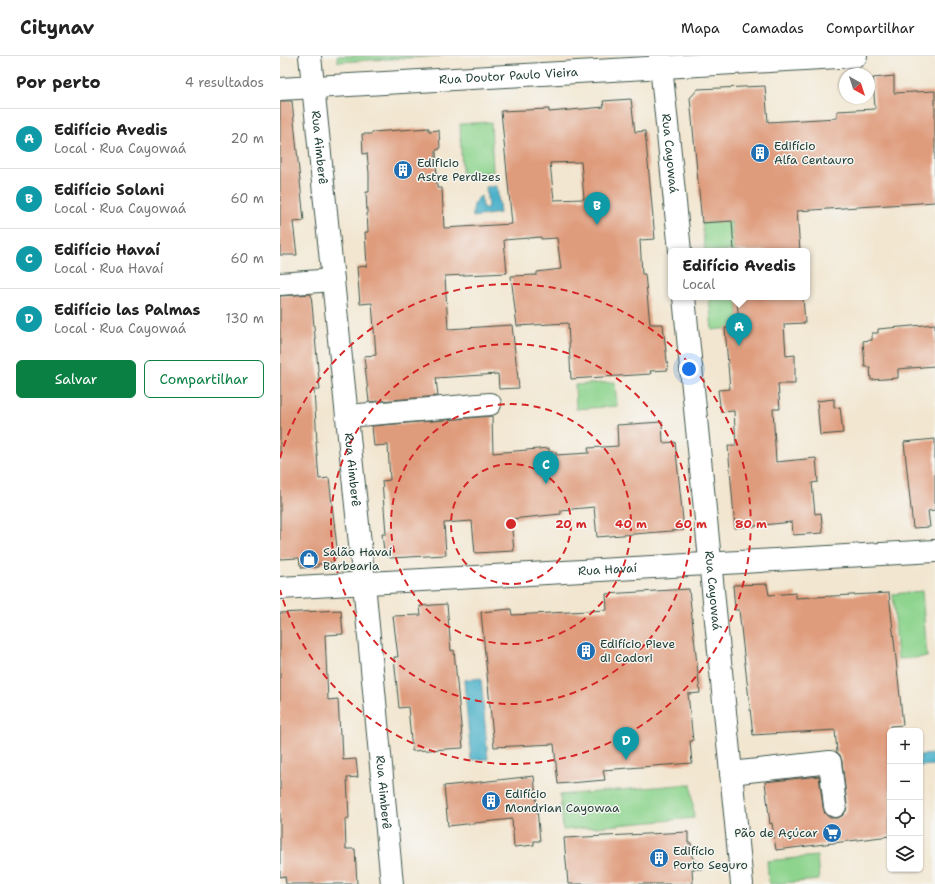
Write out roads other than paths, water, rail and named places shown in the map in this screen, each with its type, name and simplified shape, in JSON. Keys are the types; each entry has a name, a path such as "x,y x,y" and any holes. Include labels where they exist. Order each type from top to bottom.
{"street":[{"name":"Rua Aimberê","path":"310,56 364,583 392,884"},
{"name":"Rua Doutor Paulo Vieira","path":"280,89 661,62 856,56"},
{"name":"Rua Cayowaá","path":"661,62 680,248"},
{"path":"280,284 332,280"},
{"name":"Rua Cayowaá","path":"684,300 742,884"},
{"path":"347,416 490,404"},
{"name":"Rua Havaí","path":"280,588 935,551"},
{"path":"731,773 830,762 835,806"}],"water":[{"path":"497,186 500,213 473,217 475,202 481,196 483,208 488,208 486,187"},
{"path":"481,678 488,759 471,760 464,680"},
{"path":"935,754 935,765 923,766 923,755"}],"place":[{"name":"Edifício Alfa Centauro","path":"760,153"},
{"name":"Edificio Astre Perdizes","path":"403,170"},
{"name":"Edifício Solani","path":"597,225"},
{"name":"Edifício Avedis","path":"739,346"},
{"name":"Edifício Havaí","path":"546,484"},
{"name":"Salão Havaí Barbearia","path":"309,559"},
{"name":"Edifício Pieve di Cadori","path":"586,651"},
{"name":"Edifício las Palmas","path":"626,760"},
{"name":"Edifício Mondrian Cayowaa","path":"491,801"},
{"name":"Pão de Açúcar","path":"832,833"},
{"name":"Edifício Porto Seguro","path":"659,858"}]}
